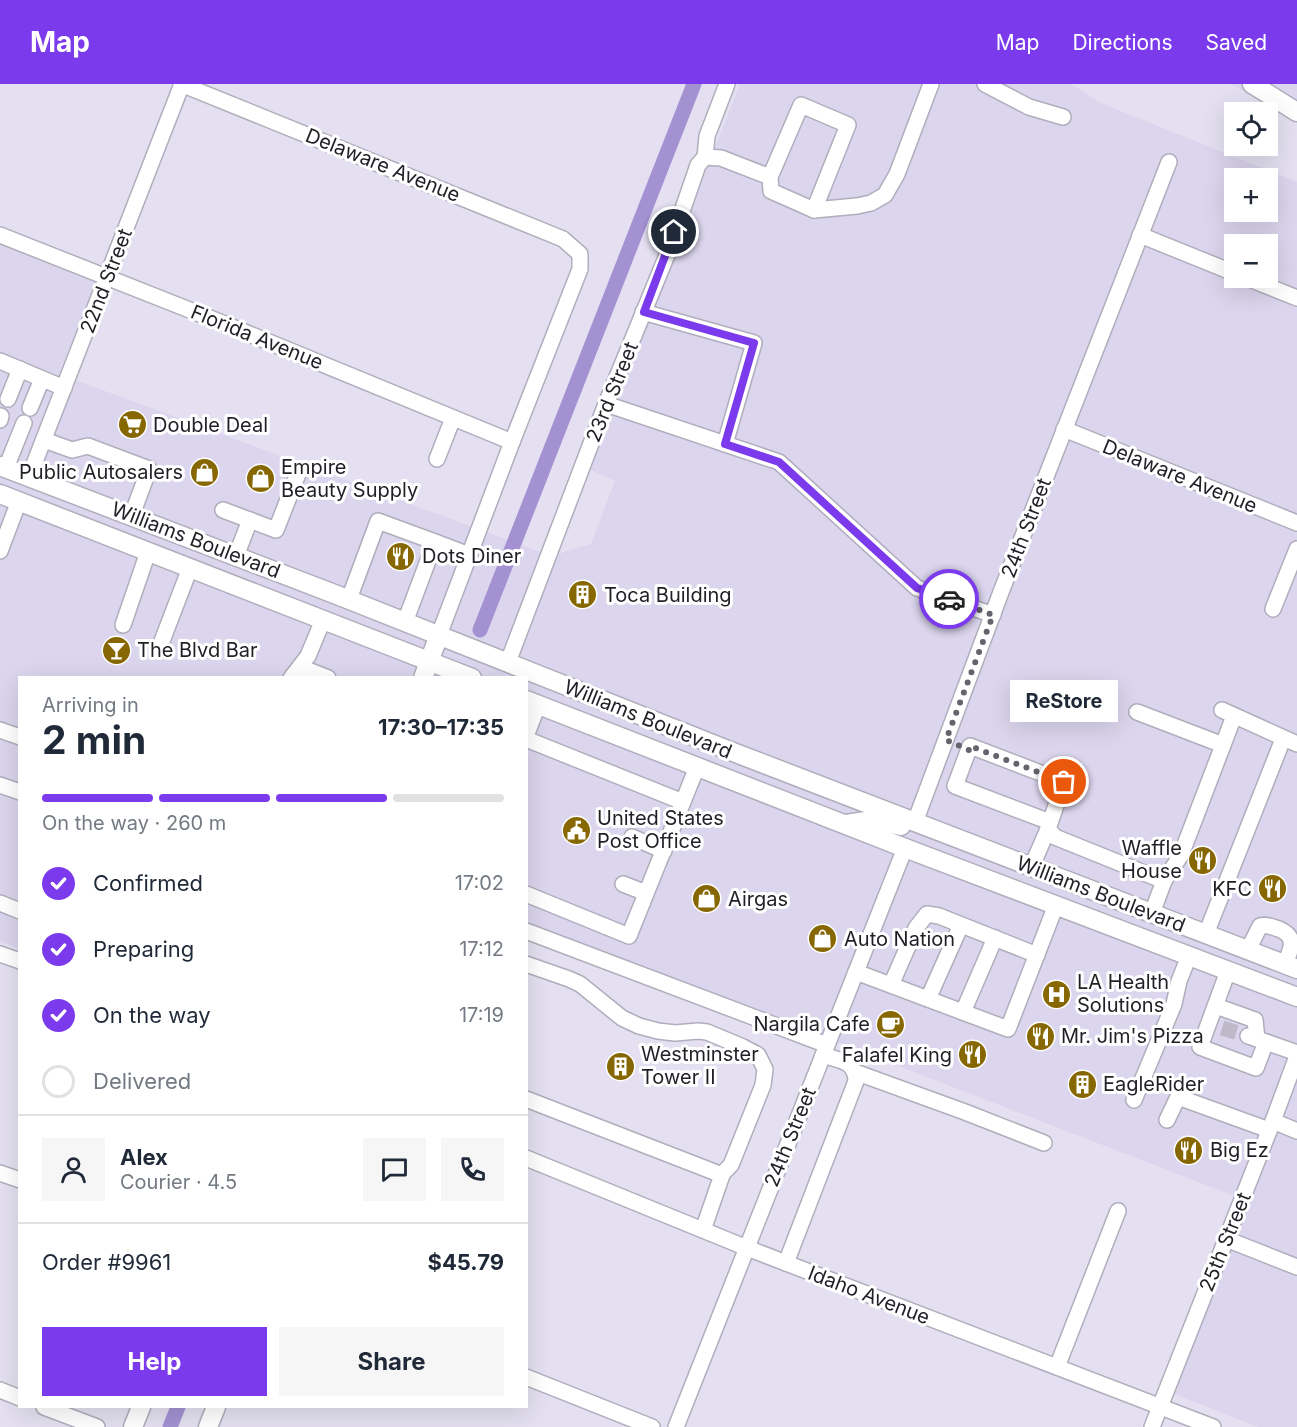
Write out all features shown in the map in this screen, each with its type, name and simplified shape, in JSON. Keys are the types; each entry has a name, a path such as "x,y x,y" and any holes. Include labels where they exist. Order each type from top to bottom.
{"main road":[{"path":"1251,84 1297,112"},
{"name":"Williams Boulevard","path":"3,467 439,635 505,670 522,676"},
{"path":"0,488 21,485 29,477"},
{"name":"Williams Boulevard","path":"0,494 323,620 426,670 460,676"},
{"path":"426,670 439,635"},
{"name":"Williams Boulevard","path":"528,678 733,752 1291,967"},
{"name":"Williams Boulevard","path":"532,702 905,848 1297,997"},
{"path":"844,824 873,820 900,827 915,822"},
{"path":"905,848 917,841 931,839 974,854 989,851"},
{"path":"133,1427 141,1408"},
{"path":"208,1427 216,1408"}],"street":[{"name":"Delaware Avenue","path":"182,84 563,238 580,254 580,269 512,442"},
{"name":"22nd Street","path":"29,477 182,84"},
{"name":"23rd Street","path":"505,670 606,404 667,255 698,165 705,157 707,136 727,84"},
{"path":"814,210 848,125 801,105 770,177 771,191 814,210 857,206 871,203 885,195 897,174 931,84"},
{"path":"986,84 1029,107 1063,117"},
{"path":"705,157 721,158 770,177"},
{"name":"24th Street","path":"915,822 1064,429 1169,162"},
{"name":"Florida Avenue","path":"0,235 220,322 512,442"},
{"path":"1140,235 1224,269"},
{"path":"1273,288 1297,297"},
{"path":"644,312 754,343 725,444"},
{"path":"0,361 64,388"},
{"path":"8,399 20,369"},
{"path":"30,408 42,379"},
{"path":"606,404 779,462 917,588 993,615"},
{"path":"437,459 453,418"},
{"path":"3,467 24,423"},
{"name":"Delaware Avenue","path":"1064,429 1297,523"},
{"path":"44,440 72,450 88,446 149,469 132,515"},
{"path":"439,635 512,442"},
{"path":"223,510 276,530 298,474"},
{"path":"0,551 19,501"},
{"path":"236,556 250,520"},
{"path":"349,599 378,521 469,555"},
{"path":"405,622 435,542"},
{"path":"1273,609 1297,549"},
{"path":"123,626 148,552"},
{"path":"162,641 190,568"},
{"path":"315,676 296,673 314,645 323,620"},
{"path":"528,726 532,702"},
{"path":"1137,712 1223,745"},
{"path":"1152,913 1164,881 1181,855 1223,745 1228,713 1290,741 1206,934"},
{"path":"0,729 18,736"},
{"path":"528,739 683,802"},
{"path":"946,740 969,750"},
{"path":"1031,868 1049,825 1064,782 970,746 955,786 1049,825 1054,837 1164,881"},
{"path":"528,895 629,936 697,767"},
{"path":"0,786 18,791"},
{"path":"632,837 664,851"},
{"name":"24th Street","path":"676,1427 905,848"},
{"path":"623,884 646,893"},
{"path":"0,903 18,909"},
{"path":"856,972 1008,1029 1056,905"},
{"path":"891,985 916,928 927,914 939,916 1037,955"},
{"path":"928,999 961,925"},
{"path":"1248,950 1260,926 1266,925 1289,933 1295,937 1291,967"},
{"path":"528,932 825,1050 850,1064 855,1072 856,1081 786,1263"},
{"path":"963,1012 995,938"},
{"path":"0,954 18,960"},
{"path":"1134,1100 1174,1004 1179,981 1189,956"},
{"path":"528,965 575,981 622,1018 639,1026 675,1033 707,1032 758,1054 765,1069 763,1084 730,1165 721,1175 703,1230"},
{"path":"1216,1006 1255,1020 1256,1068 1200,1047 1216,1025 1216,1006 1228,971"},
{"path":"1257,1039 1297,1054"},
{"name":"25th Street","path":"1152,1427 1271,1126 1297,1054"},
{"path":"855,1072 1044,1143"},
{"path":"1167,1120 1178,1097 1271,1126 1297,1131"},
{"path":"528,1100 721,1175"},
{"name":"Idaho Avenue","path":"528,1159 747,1248 1213,1427"},
{"path":"0,1173 18,1179"},
{"path":"1057,1367 1118,1211"},
{"path":"1226,1239 1297,1267"},
{"path":"528,1378 652,1427"},
{"path":"0,1390 18,1397"},
{"path":"47,1408 97,1427"}],"shaded area":[{"path":"740,84 1071,84 1101,103 1224,153 1224,156 1232,156 1262,168 1224,168 1224,222 1278,222 1278,174 1297,182 1297,1427 1258,1427 1174,1394 1250,1202 528,922 528,676 18,676 18,949 0,941 0,245 96,282 59,374 551,556 591,544 615,481 588,469"},
{"path":"1231,84 1297,84 1297,123 1278,112 1278,102 1261,102"}],"waterway":[{"path":"480,630 694,84"},
{"path":"170,1427 178,1408"}],"tunnel":[{"path":"1222,1028 1248,1036"}],"way so far":[{"path":"949,599 993,615 946,740 969,750 970,746 1064,782"}],"place":[{"name":"Double Deal","path":"132,425"},
{"name":"Public Autosalers","path":"204,472"},
{"name":"Empire Beauty Supply","path":"260,478"},
{"name":"Dots Diner","path":"401,556"},
{"name":"Toca Building","path":"583,595"},
{"name":"The Blvd Bar","path":"116,650"},
{"name":"ReStore","path":"1064,782"},
{"name":"United States Post Office","path":"576,830"},
{"name":"Waffle House","path":"1203,860"},
{"name":"KFC","path":"1273,889"},
{"name":"Airgas","path":"707,899"},
{"name":"Auto Nation","path":"823,939"},
{"name":"LA Health Solutions","path":"1056,994"},
{"name":"Nargila Cafe","path":"891,1024"},
{"name":"Mr. Jim's Pizza","path":"1040,1036"},
{"name":"Falafel King","path":"973,1055"},
{"name":"Westminster Tower II","path":"620,1066"},
{"name":"EagleRider","path":"1082,1084"},
{"name":"Big Ez","path":"1189,1150"}],"route":[{"path":"674,232 644,312 754,343 725,444 779,462 917,588 949,599"}]}
